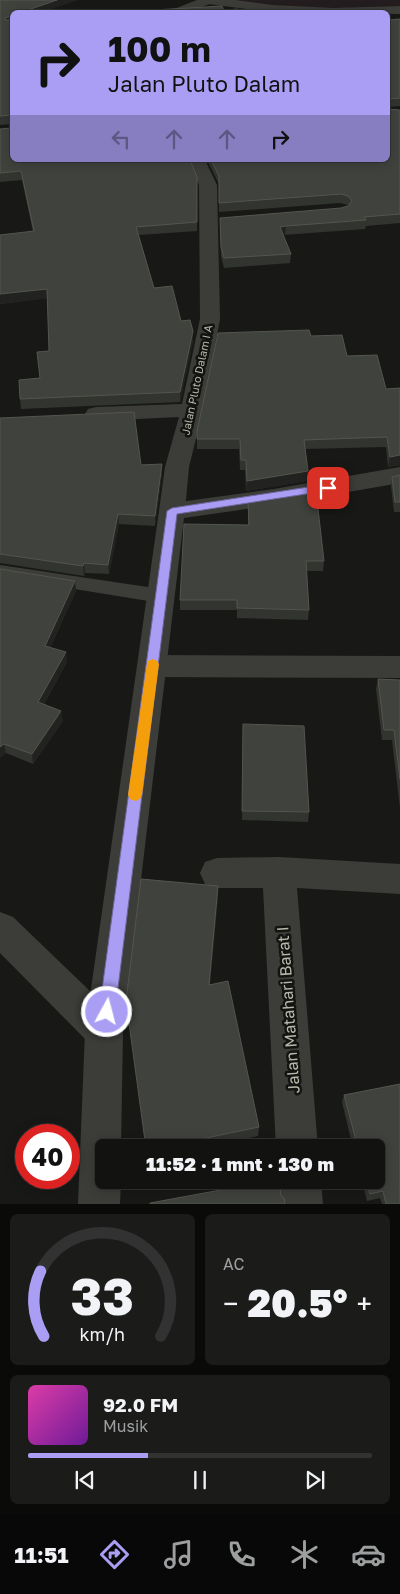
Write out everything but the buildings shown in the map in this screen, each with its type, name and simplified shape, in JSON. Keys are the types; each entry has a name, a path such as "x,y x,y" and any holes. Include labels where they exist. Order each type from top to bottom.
{"street":[{"path":"184,10 208,0 292,10"},
{"name":"Jalan Pluto Dalam I A","path":"99,1204 104,1031 177,467 192,410 210,319 218,219 208,185 198,162"},
{"path":"78,415 192,410"},
{"path":"172,511 274,497 400,475"},
{"path":"152,666 400,668"},
{"path":"217,873 279,872 400,879"},
{"name":"Jalan Matahari Barat I","path":"279,872 296,1139"},
{"path":"0,929 104,1031"},
{"path":"301,1189 302,1204"}],"lane":[{"path":"0,571 161,596"}],"shaded area":[{"path":"217,0 400,0 400,6 325,10"}],"slow traffic":[{"path":"135,795 153,664"}],"route":[{"path":"107,1012 172,511 328,488"}]}
